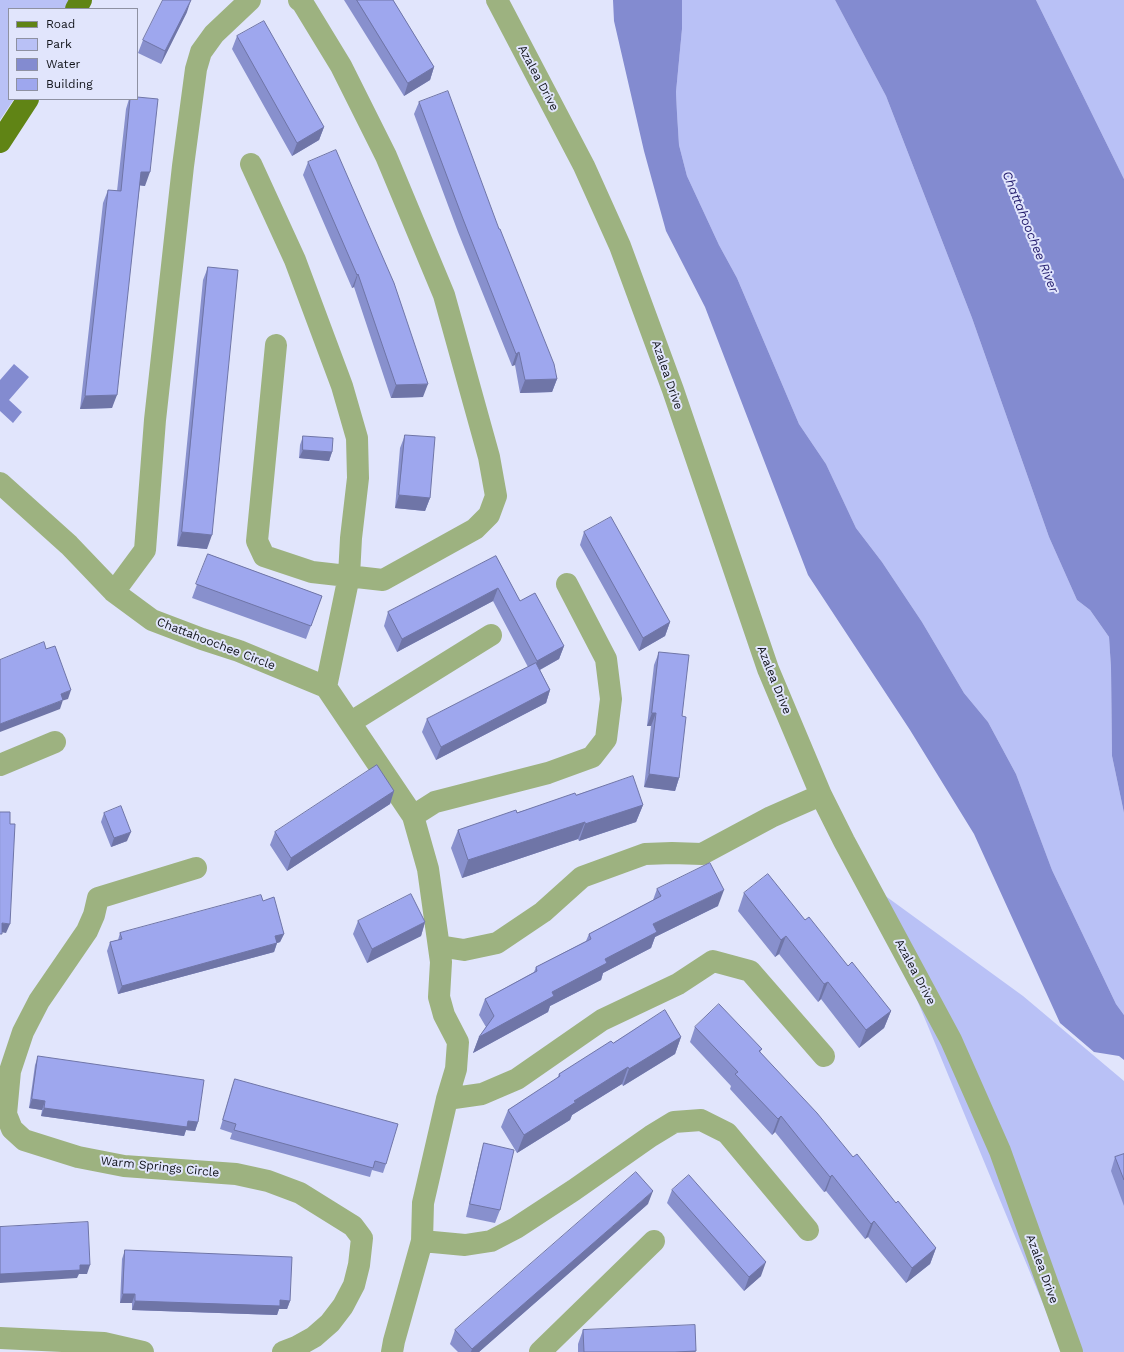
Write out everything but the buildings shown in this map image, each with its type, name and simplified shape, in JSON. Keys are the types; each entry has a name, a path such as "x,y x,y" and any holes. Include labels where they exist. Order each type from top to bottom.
{"main road":[{"path":"0,142 27,100"}],"street":[{"path":"114,592 145,550 155,420 183,166 196,69 201,52 214,34 250,0"},
{"path":"276,345 257,540 264,556 312,572 383,580 475,529 489,516 496,496 490,457 444,295 386,156 341,66 302,2 299,0"},
{"name":"Azalea Drive","path":"497,0 584,166 620,246 675,398 768,669 821,794 844,841 951,1040 1000,1151 1072,1352"},
{"path":"251,164 297,268 342,386 357,438 358,478 349,576 326,687 413,816 428,869 441,962 439,997 444,1015 458,1042 456,1069 447,1099 423,1203 422,1240 392,1352"},
{"name":"Chattahoochee Circle","path":"0,483 69,545 114,592 152,620 238,651 326,687"},
{"path":"413,816 435,802 548,773 592,757 606,738 611,699 606,659 567,584"},
{"path":"351,722 491,635"},
{"path":"0,764 55,742"},
{"path":"439,946 464,950 497,943 543,912 582,877 645,854 702,854 771,817 821,794"},
{"name":"Warm Springs Circle","path":"196,868 98,898 94,915 87,931 39,1001 23,1032 10,1071 6,1114 12,1129 24,1140 78,1157 124,1166 236,1174 268,1181 300,1194 353,1226 362,1238 359,1265 354,1286 343,1306 330,1323 314,1337 283,1352"},
{"path":"447,1099 482,1094 517,1079 602,1020 678,984 713,961 750,971 824,1056"},
{"path":"422,1240 465,1245 491,1241 516,1228 674,1122 701,1120 727,1133 808,1230"},
{"path":"540,1352 654,1241"},
{"path":"0,1338 104,1343 142,1352"}],"green space":[{"path":"0,0 76,0 72,8 8,8 8,100 13,100 0,120"},
{"path":"682,0 835,0 886,96 972,318 1049,537 1077,600 1090,610 1109,637 1111,668 1112,756 1124,813 1124,1015 1116,1004 1052,870 1016,774 988,722 964,693 922,622 882,562 856,528 826,464 799,424 737,278 719,245 687,176 679,145 676,92 682,29"},
{"path":"1036,0 1124,0 1124,179"},
{"path":"869,884 1023,996 1124,1081 1124,1352 1063,1352"}],"water":[{"path":"613,0 682,0 682,29 676,92 679,145 687,176 719,245 737,278 799,424 826,464 856,528 882,562 922,622 964,693 988,722 1016,774 1052,870 1116,1004 1124,1015 1124,1060 1119,1056 1094,1052 1060,1023 974,834 910,730 808,575 705,307 666,231 644,151 614,21"},
{"name":"Chattahoochee River","path":"835,0 1036,0 1124,179 1124,813 1112,756 1111,668 1109,637 1090,610 1077,600 1049,537 972,318 886,96"},
{"path":"14,364 29,377 9,400 22,412 13,423 0,411 0,380"}]}
